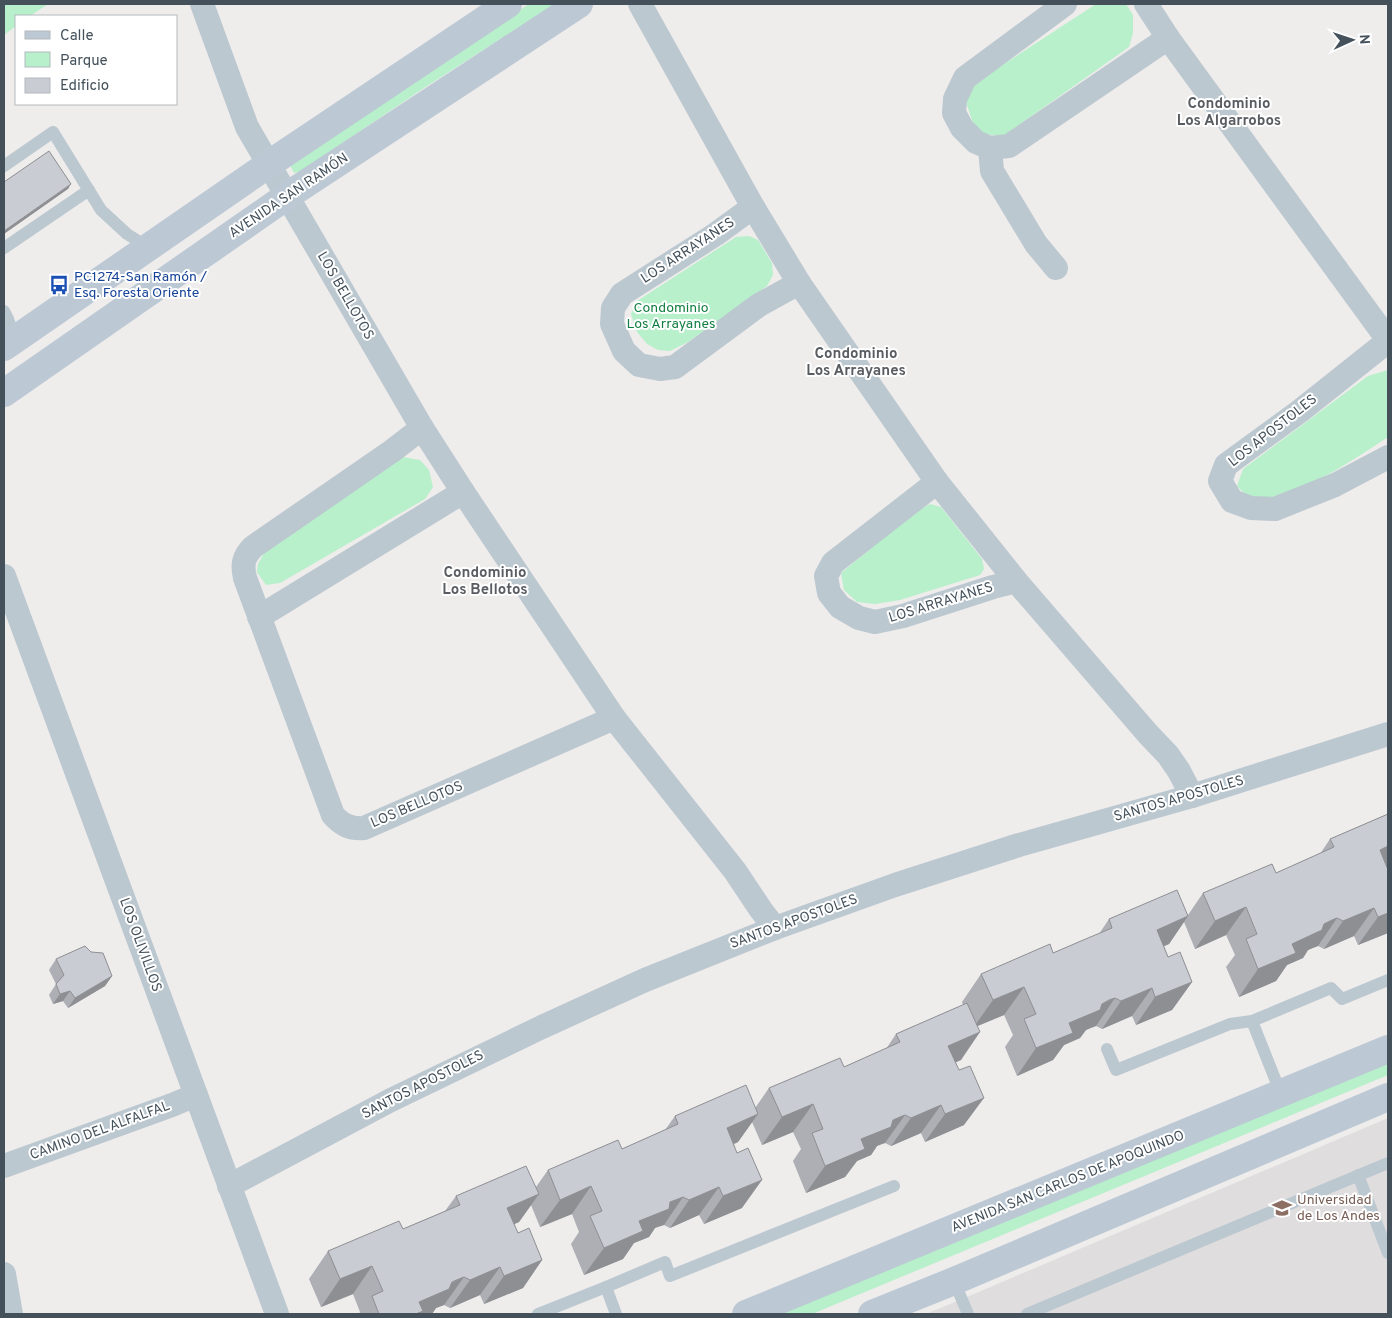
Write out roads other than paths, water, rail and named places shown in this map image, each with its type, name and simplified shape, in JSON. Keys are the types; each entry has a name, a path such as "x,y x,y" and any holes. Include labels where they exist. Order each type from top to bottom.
{"street":[{"name":"LOS BELLOTOS","path":"202,4 247,127 422,428 614,718 735,871 775,928"},
{"path":"9,343 269,164 508,4"},
{"name":"AVENIDA SAN RAMÓN","path":"4,393 287,196 578,4"},
{"name":"LOS ARRAYANES","path":"640,4 753,207 799,283 937,482 1016,581 1168,755 1192,796"},
{"path":"1065,4 966,78 955,99 954,113 962,128 976,142 990,148 1010,146 1168,38"},
{"name":"LOS APOSTOLES","path":"1146,4 1168,38 1388,341 1300,411 1226,465 1220,481 1232,501 1251,508 1275,509 1335,485 1388,457"},
{"path":"990,148 992,171 1036,244 1056,268"},
{"name":"LOS ARRAYANES","path":"753,207 716,234 622,294 613,308 612,324 624,350 639,365 660,369 675,367 759,305 799,283"},
{"name":"LOS BELLOTOS","path":"422,428 392,451 253,547 246,555 243,568 332,816 350,827 356,828 370,825 614,718"},
{"name":"LOS ARRAYANES","path":"937,482 833,563 826,576 829,593 840,607 859,618 875,622 903,616 1016,581"},
{"path":"260,617 463,492"},
{"name":"LOS OLIVILLOS","path":"4,576 278,1314"},
{"name":"SANTOS APOSTOLES","path":"229,1186 391,1100 542,1026 654,977 775,928 895,885 1019,845 1192,796 1388,734"},
{"name":"AVENIDA SAN CARLOS DE APOQUINDO","path":"746,1314 1388,1050"},
{"name":"CAMINO DEL ALFALFAL","path":"4,1166 196,1095"},
{"path":"872,1314 1388,1097"},
{"path":"4,1274 11,1314"}],"lane":[{"path":"4,166 53,132 101,210 127,234 148,247"},
{"path":"4,248 89,190"},
{"path":"4,311 8,319 9,343"},
{"path":"1107,1050 1116,1070 1230,1024 1252,1021 1331,988 1342,999 1388,980"},
{"path":"1252,1021 1281,1094"},
{"path":"1026,1314 1388,1162"},
{"path":"1358,1175 1388,1253"},
{"path":"538,1314 665,1262 670,1276 894,1186"},
{"path":"954,1281 968,1314"},
{"path":"606,1287 616,1314"}],"place":[{"name":"PC1274-San Ramón / Esq. Foresta Oriente","path":"59,285"},
{"name":"Universidad de Los Andes","path":"1282,1208"}],"district":[{"name":"Condominio Los Algarrobos","path":"1229,112"},
{"name":"Condominio Los Arrayanes","path":"856,362"},
{"name":"Condominio Los Bellotos","path":"485,582"}]}
